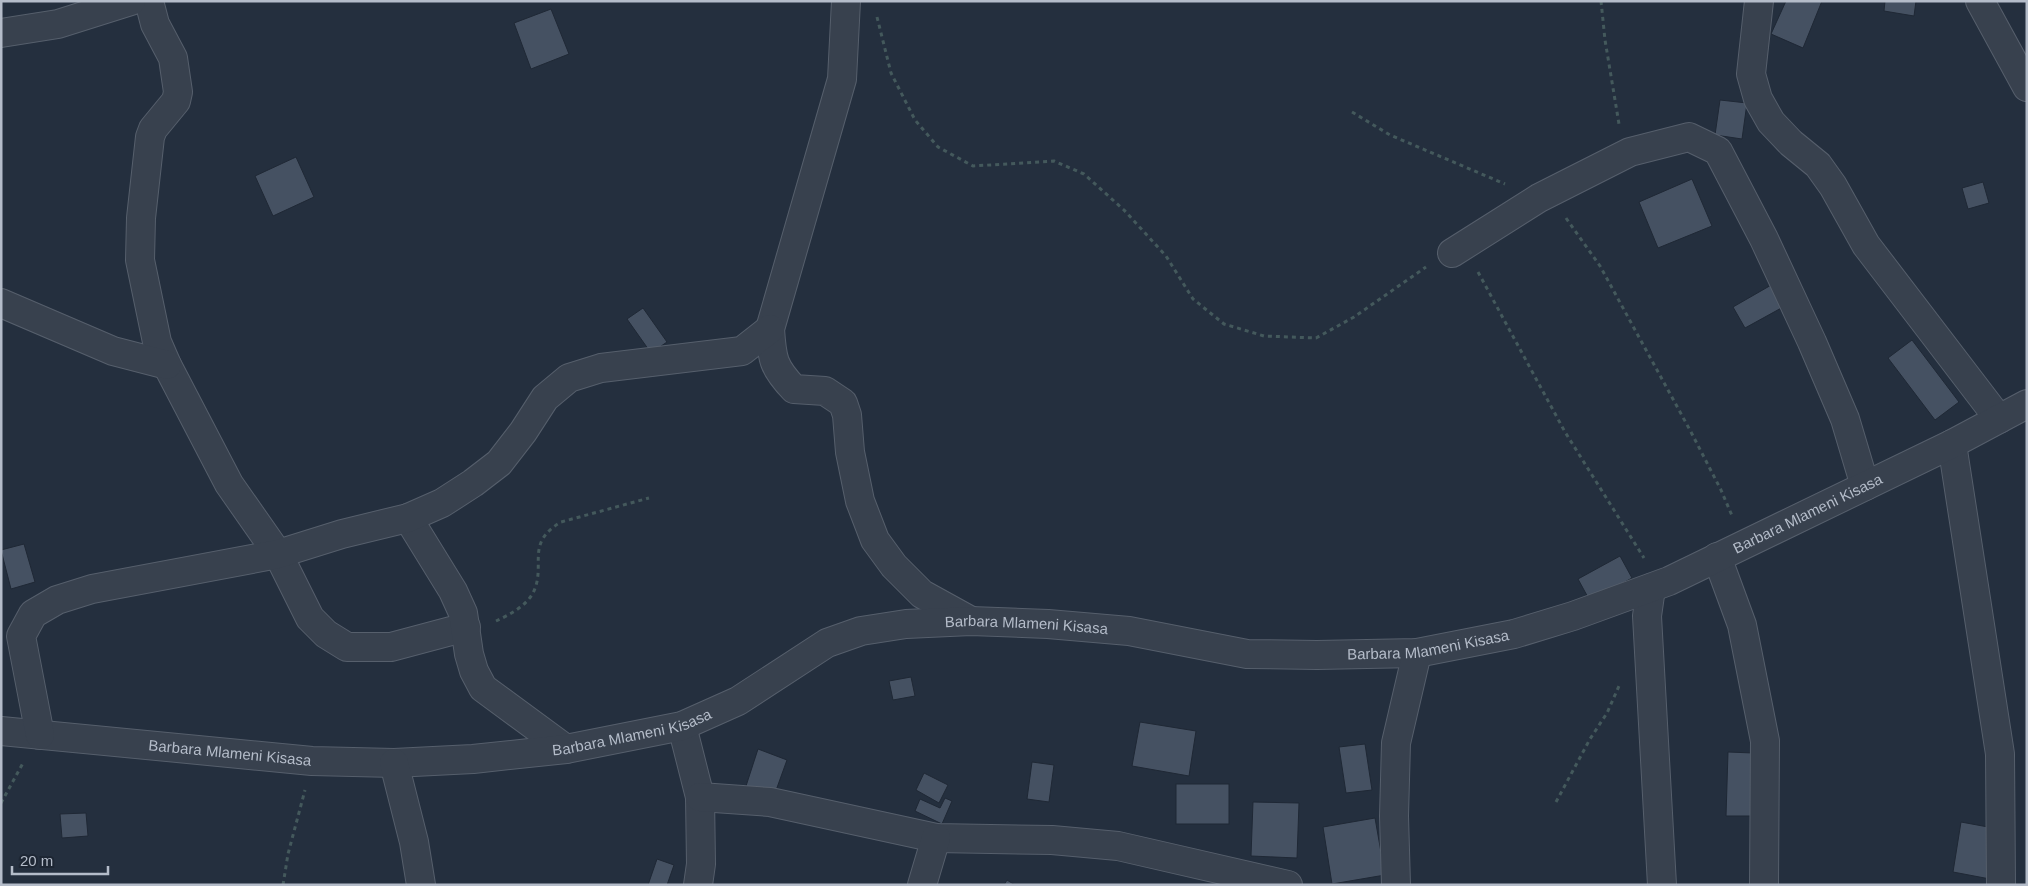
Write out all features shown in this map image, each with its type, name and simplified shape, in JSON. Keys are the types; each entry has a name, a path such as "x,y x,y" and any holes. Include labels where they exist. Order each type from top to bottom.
{"street":[{"path":"1,33 58,24 131,1"},
{"path":"149,1 158,31 173,58 178,92 176,101 153,129 150,137 141,218 140,260 157,342 166,365 229,484 278,554 310,618 326,634 348,647 391,647 466,627"},
{"path":"846,1 842,79 770,329 772,355 779,373 794,389 825,391 843,404 847,415 850,452 860,501 875,540 894,566 922,594 971,621"},
{"path":"1759,1 1751,74 1758,99 1771,122 1791,143 1818,165 1833,186 1866,245 1999,419"},
{"path":"1980,1 2027,87"},
{"path":"1452,253 1540,198 1625,155 1689,138 1718,151 1764,239 1812,342 1845,419 1865,486"},
{"path":"1,303 113,351 166,365"},
{"path":"40,735 21,636 33,614 57,600 92,589 278,554 342,534 408,518 442,503 474,483 499,463 523,432 545,398 570,378 601,368 742,351 770,329"},
{"name":"Barbara Mlameni Kisasa","path":"1,731 312,762 394,763 473,759 566,749 682,726 738,701 827,643 861,631 906,624 971,621 1048,624 1129,631 1248,654 1418,653 1514,634 1573,616 1655,586 1952,444 2027,404"},
{"path":"1952,444 2000,754 2001,885"},
{"path":"408,518 453,591 463,613 469,654 474,671 483,688 566,749"},
{"path":"1717,557 1742,625 1765,742 1764,885"},
{"path":"1655,586 1647,616 1662,885"},
{"path":"1396,885 1394,816 1396,743 1418,653"},
{"path":"682,726 700,797 701,864 698,885"},
{"path":"394,763 412,833 421,885"},
{"path":"700,797 770,802 936,838 1052,840 1118,846 1273,883"},
{"path":"922,885 936,838"}],"path":[{"path":"1601,1 1604,40 1625,155"},
{"path":"876,10 891,73 915,120 938,147 972,166 1054,161 1084,174 1124,210 1166,256 1193,298 1224,324 1264,336 1316,338 1354,316 1433,263 1452,253 1465,255 1480,276 1565,432 1655,586"},
{"path":"1352,112 1390,134 1540,198 1555,210 1563,213 1600,266 1721,490 1744,544"},
{"path":"466,627 498,620 524,605 533,593 537,574 537,556 542,540 550,528 561,522 650,498"},
{"path":"1556,802 1590,739 1607,713 1623,677"},
{"path":"1,803 40,735"},
{"path":"283,885 288,854 312,762"}],"building":[{"path":"1786,1 1822,1 1803,48 1771,34"},
{"path":"1885,1 1916,1 1914,16 1884,11"},
{"path":"551,9 569,54 531,69 514,23"},
{"path":"1720,100 1747,103 1742,139 1715,135"},
{"path":"296,157 314,197 273,216 255,176"},
{"path":"1692,179 1712,226 1658,248 1639,202"},
{"path":"1983,182 1989,203 1968,209 1962,188"},
{"path":"1773,284 1785,306 1745,328 1733,307"},
{"path":"643,308 667,342 651,353 627,319"},
{"path":"1912,340 1959,402 1935,420 1888,358"},
{"path":"24,544 35,582 11,589 1,550"},
{"path":"1620,556 1632,578 1590,601 1578,579"},
{"path":"911,677 915,696 893,700 889,681"},
{"path":"1140,722 1196,731 1189,776 1132,766"},
{"path":"1365,744 1372,790 1346,793 1339,747"},
{"path":"758,749 787,760 774,796 746,786"},
{"path":"1728,752 1753,753 1751,816 1726,816"},
{"path":"1032,762 1054,765 1049,802 1027,799"},
{"path":"924,773 948,785 939,803 916,790"},
{"path":"1176,784 1229,784 1229,824 1176,824"},
{"path":"945,798 952,801 942,824 915,811 920,799 940,808"},
{"path":"1253,802 1299,803 1297,858 1251,856"},
{"path":"86,813 88,836 62,838 60,814"},
{"path":"1375,818 1385,875 1332,884 1323,827"},
{"path":"1961,822 1999,829 1990,879 1953,872"},
{"path":"657,859 674,865 667,885 648,885"},
{"path":"1007,880 1015,885 1004,885"}]}
